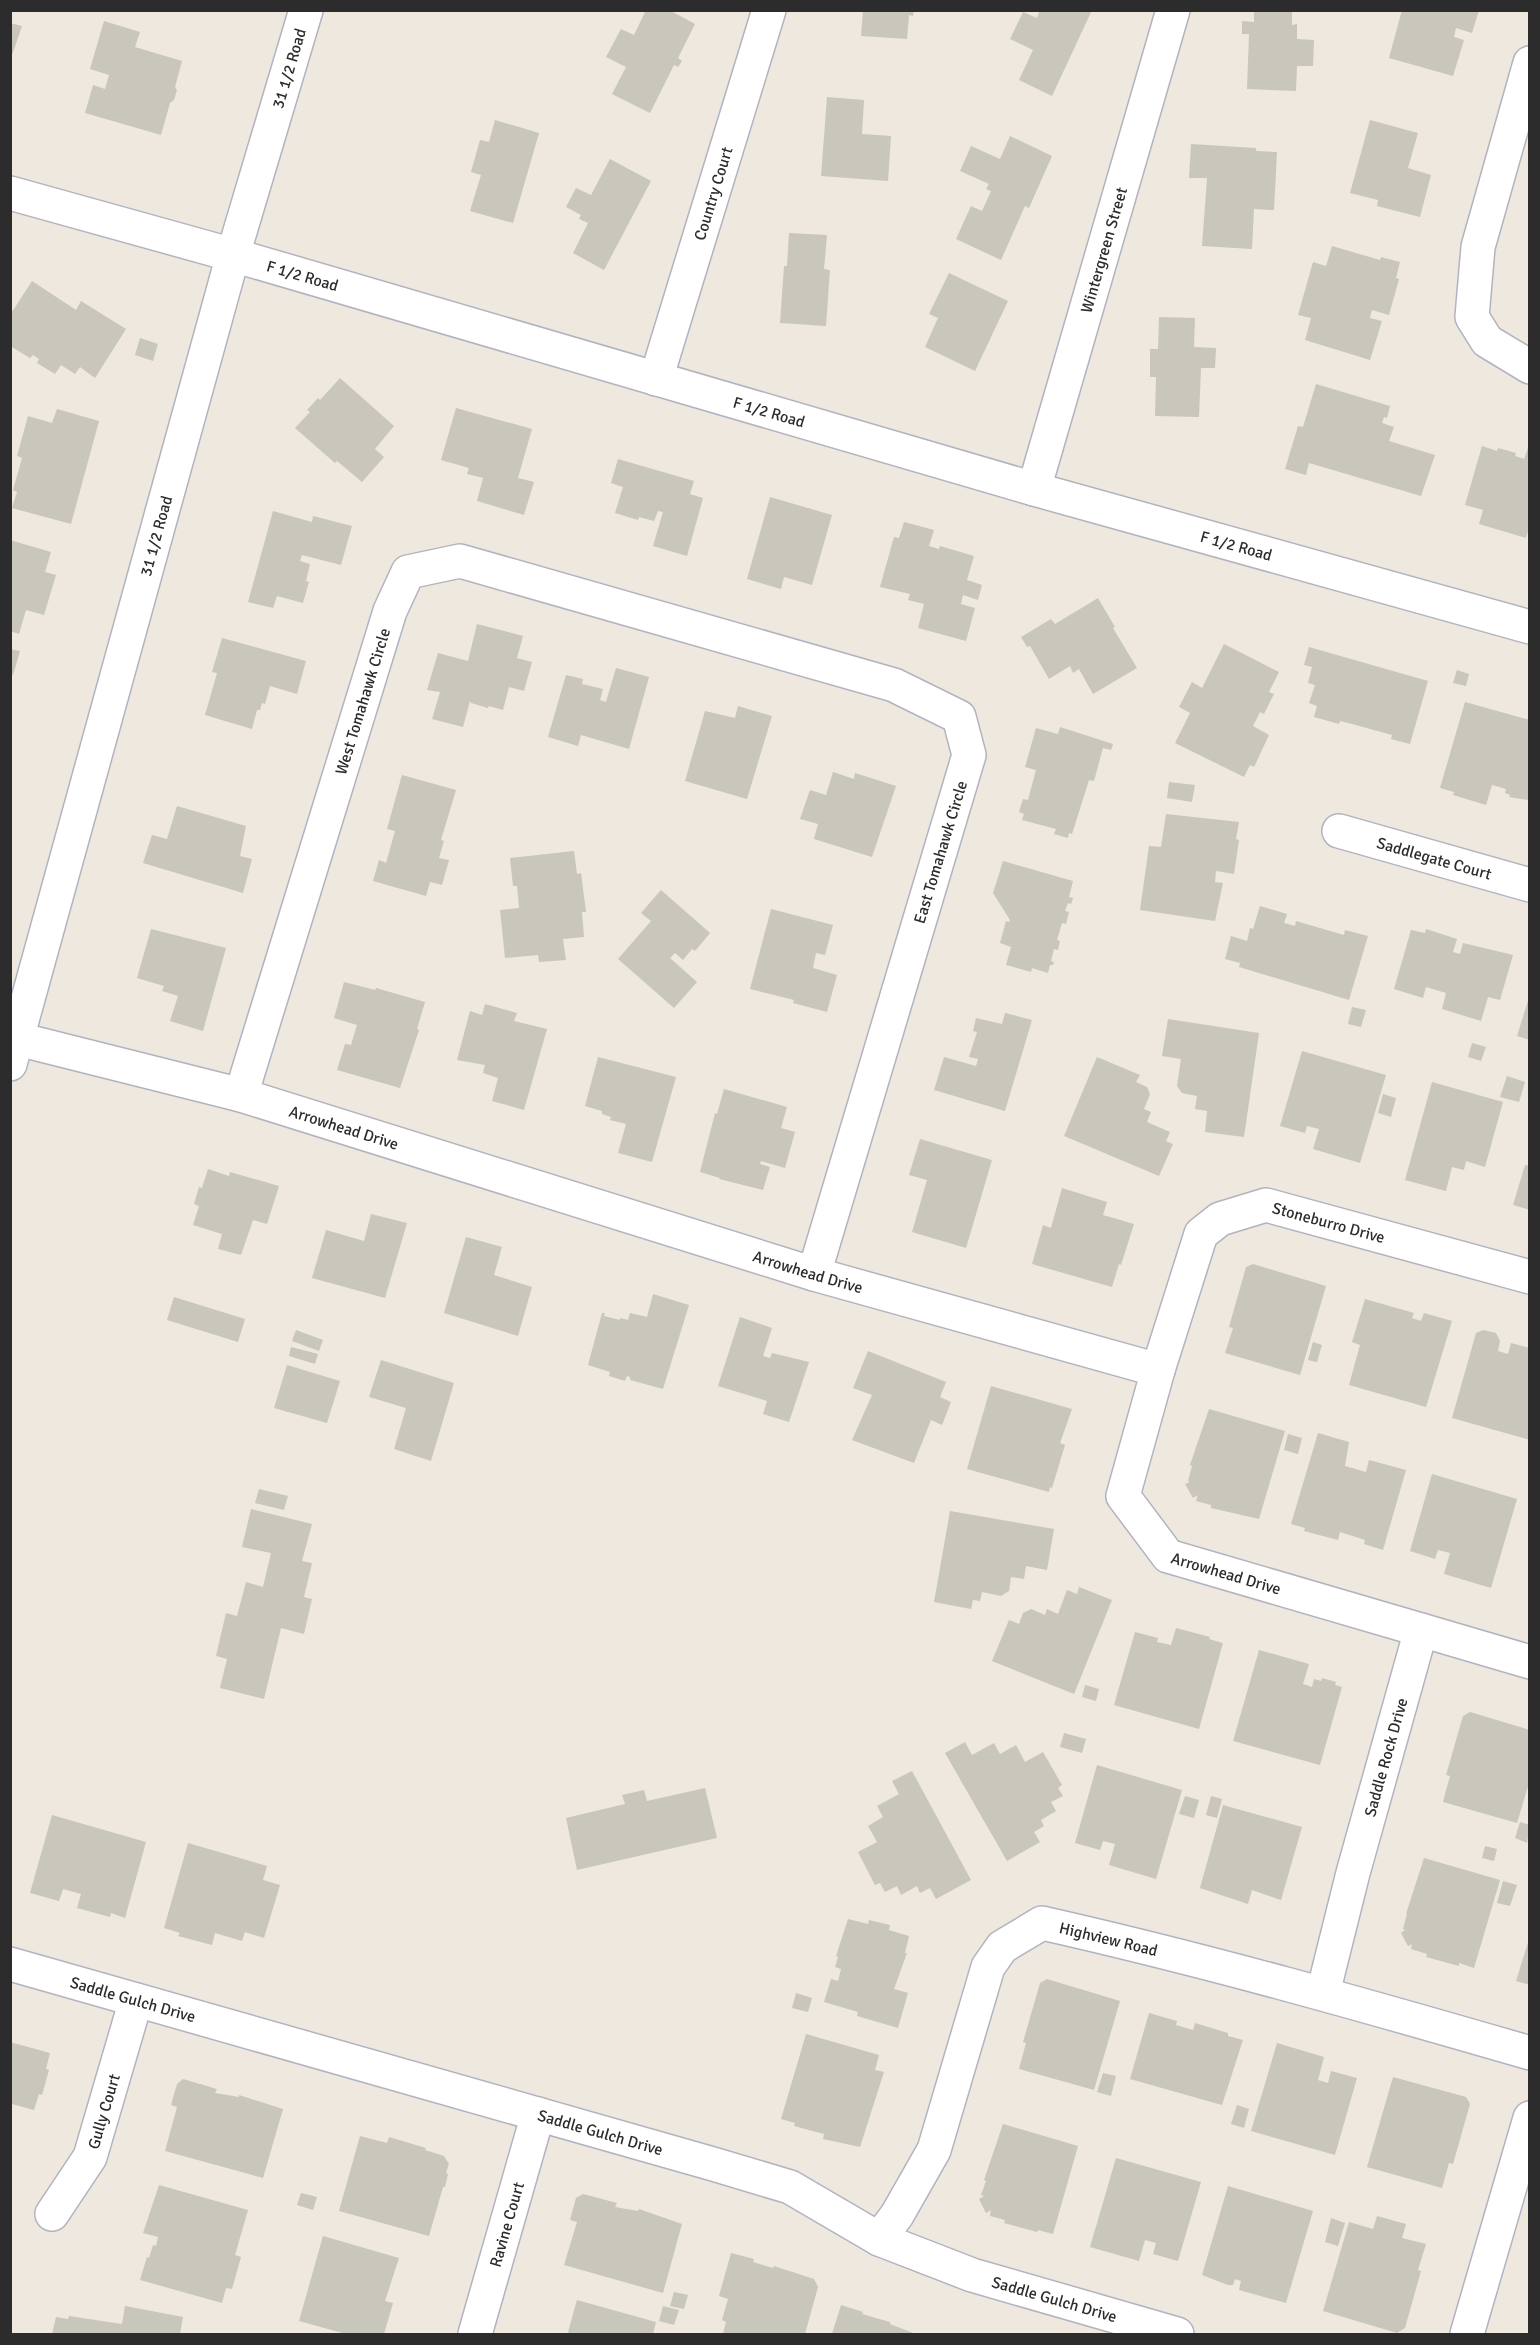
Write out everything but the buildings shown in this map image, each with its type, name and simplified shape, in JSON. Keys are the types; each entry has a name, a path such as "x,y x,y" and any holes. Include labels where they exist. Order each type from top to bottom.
{"street":[{"name":"31 1/2 Road","path":"13,1047 233,255 306,10"},
{"name":"Country Court","path":"656,379 769,10"},
{"name":"Wintergreen Street","path":"1034,489 1173,10"},
{"path":"1530,63 1478,247 1472,316 1487,341 1530,367"},
{"name":"F 1/2 Road","path":"10,194 233,255 1034,489 1530,627"},
{"name":"West Tomahawk Circle","path":"240,1095 390,611 408,572 460,561 675,622"},
{"name":"East Tomahawk Circle","path":"675,622 894,685 959,717 969,755 814,1274"},
{"name":"Saddlegate Court","path":"1339,831 1530,885"},
{"name":"Arrowhead Drive","path":"13,1047 240,1095 814,1274 1158,1370 1123,1496 1168,1556 1421,1630"},
{"name":"Stoneburro Drive","path":"1158,1370 1201,1234 1220,1219 1266,1205 1530,1277"},
{"path":"1421,1630 1530,1662"},
{"name":"Saddle Rock Drive","path":"1323,1992 1421,1630"},
{"name":"Highview Road","path":"879,2239 897,2215 934,2150 988,1967 1002,1947 1042,1923 1140,1945 1323,1992 1530,2053"},
{"name":"Saddle Gulch Drive","path":"10,1964 790,2187 879,2239 972,2275 1177,2334"},
{"name":"Gully Court","path":"52,2214 90,2157 136,2000"},
{"name":"Ravine Court","path":"475,2334 538,2114"},
{"path":"1467,2334 1530,2118"}]}
